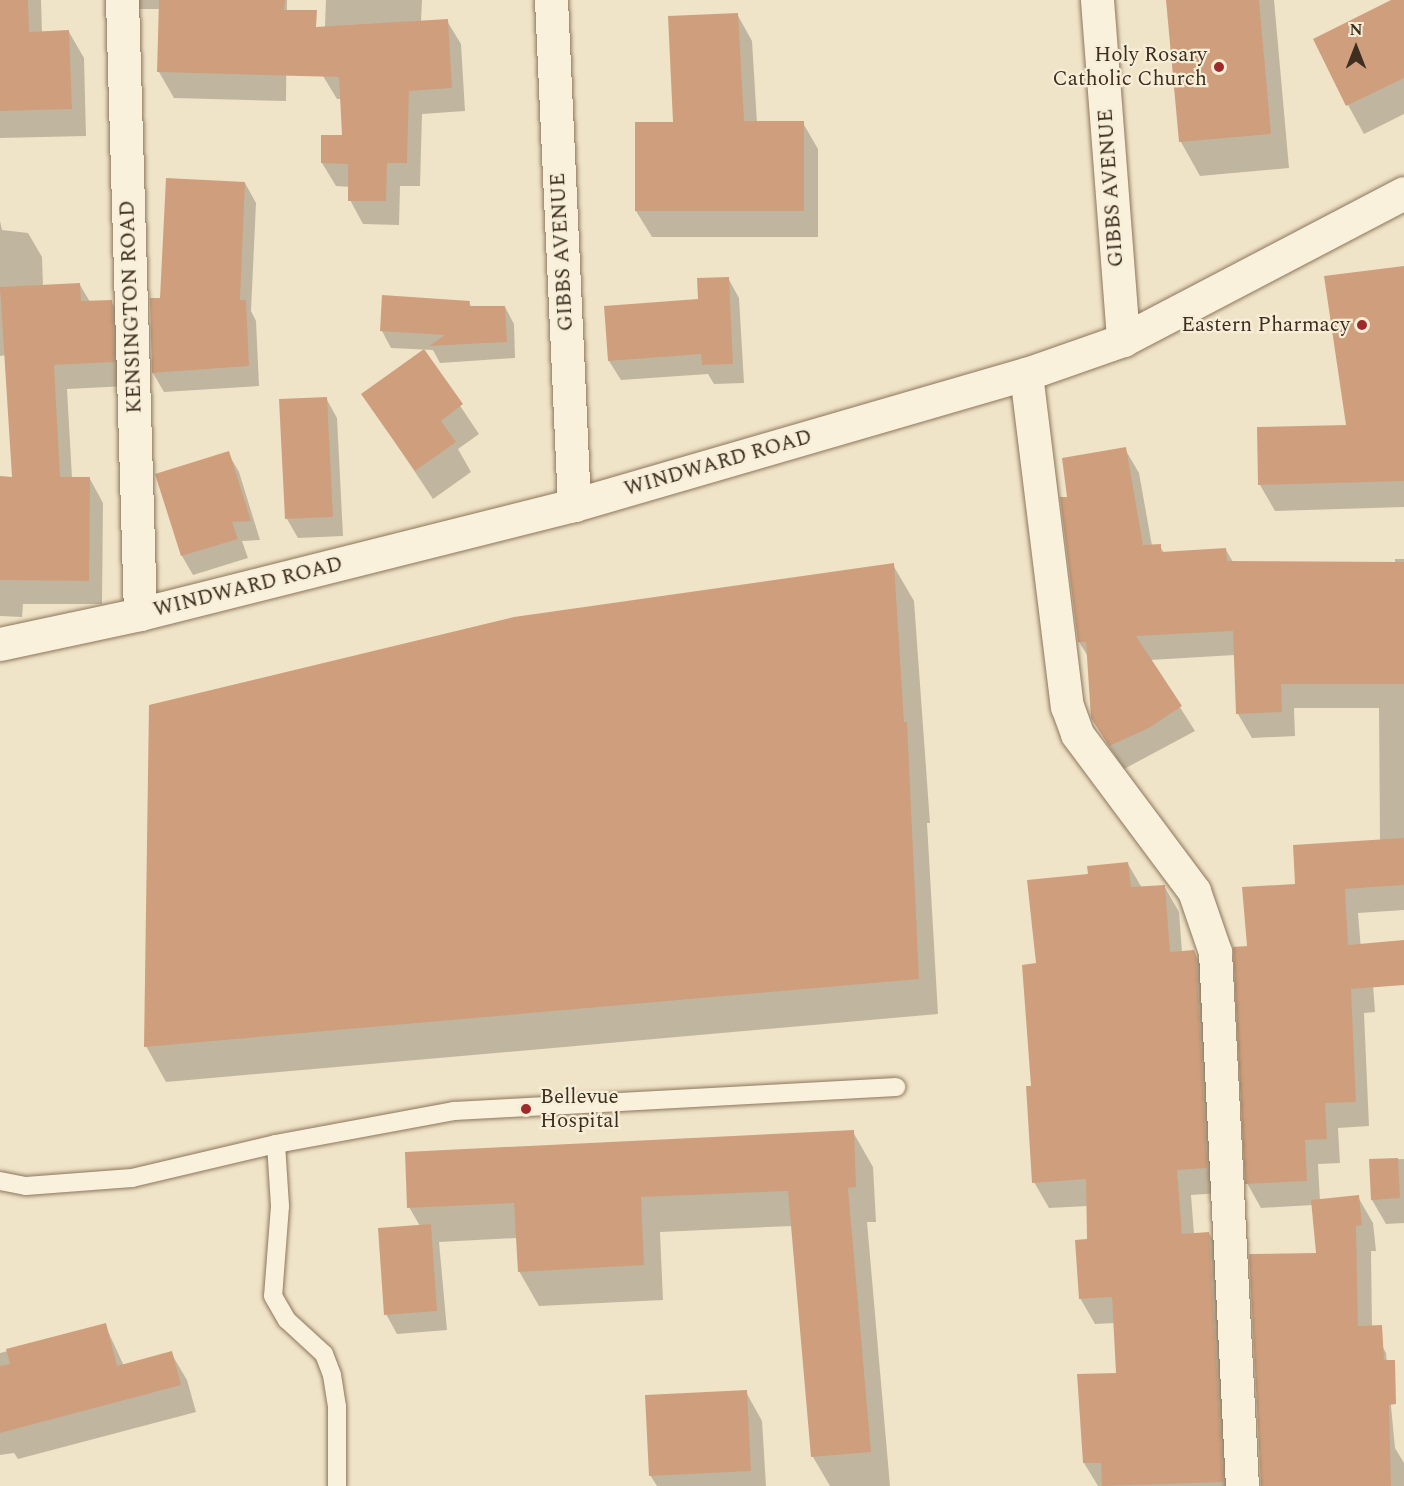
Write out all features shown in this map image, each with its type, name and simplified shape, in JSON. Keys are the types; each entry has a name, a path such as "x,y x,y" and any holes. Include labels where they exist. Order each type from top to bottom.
{"street":[{"name":"KENSINGTON ROAD","path":"122,0 141,614"},
{"name":"GIBBS AVENUE","path":"551,0 574,505"},
{"name":"GIBBS AVENUE","path":"1097,0 1123,340"},
{"name":"WINDWARD ROAD","path":"0,644 141,614 574,505 1026,374 1123,340 1404,193"},
{"path":"1026,374 1067,706 1077,734 1194,891 1215,952 1242,1486"}],"lane":[{"path":"0,1181 26,1186 132,1178 276,1144 454,1111 896,1087"},
{"path":"276,1144 280,1206 273,1296 287,1320 324,1354 332,1375 337,1407 337,1486"}],"building":[{"path":"0,0 28,0 29,32 69,30 72,109 0,111"},
{"path":"159,0 285,0 284,10 317,10 316,27 448,19 452,88 409,91 407,163 387,163 386,201 348,201 348,164 321,163 321,135 342,135 339,77 157,72"},
{"name":"Holy Rosary Catholic Church","path":"1166,0 1259,0 1271,134 1179,142"},
{"path":"1391,0 1404,0 1404,78 1346,106 1313,39"},
{"path":"738,13 744,121 804,121 804,211 635,211 635,122 673,122 668,16"},
{"path":"166,178 245,182 240,300 246,300 249,366 152,373 150,298 160,298"},
{"path":"1404,266 1404,481 1258,485 1257,427 1346,425 1324,276"},
{"path":"729,277 733,364 702,365 701,354 608,361 604,306 698,299 697,278"},
{"path":"80,283 81,301 112,300 114,362 54,365 60,477 90,477 89,581 0,580 0,476 12,477 0,287"},
{"path":"382,295 470,301 469,306 505,306 507,342 429,346 445,335 380,331"},
{"path":"424,349 463,404 441,421 456,442 415,471 361,394"},
{"path":"327,397 333,517 285,519 279,399"},
{"path":"1126,447 1143,545 1161,544 1161,552 1226,548 1227,561 1404,562 1404,684 1281,684 1282,712 1236,714 1233,631 1136,636 1182,706 1149,728 1109,746 1091,718 1086,642 1078,642 1060,497 1067,497 1062,458"},
{"path":"229,451 251,521 232,522 238,539 181,556 155,474"},
{"path":"894,563 904,722 907,722 919,979 144,1047 149,705 514,617"},
{"path":"1404,838 1404,885 1345,889 1348,945 1404,940 1404,985 1351,989 1356,1102 1325,1103 1327,1139 1305,1140 1307,1181 1245,1184 1233,947 1247,946 1242,887 1295,884 1293,845"},
{"path":"1128,862 1131,887 1165,885 1170,952 1194,950 1196,956 1207,1168 1177,1170 1182,1234 1209,1232 1223,1482 1102,1486 1101,1463 1083,1463 1077,1374 1116,1373 1112,1297 1079,1299 1075,1240 1087,1239 1086,1179 1032,1183 1026,1086 1031,1086 1022,965 1036,963 1027,880 1088,874 1087,866"},
{"path":"854,1130 856,1187 848,1188 871,1452 811,1457 788,1191 641,1197 644,1265 518,1272 514,1203 407,1208 405,1152"},
{"path":"1398,1158 1400,1198 1371,1200 1369,1159"},
{"path":"1359,1195 1362,1225 1356,1226 1358,1326 1382,1325 1384,1360 1395,1360 1396,1404 1389,1405 1391,1486 1261,1486 1249,1254 1316,1253 1311,1200"},
{"path":"431,1224 437,1311 384,1315 378,1228"},
{"path":"106,1323 117,1366 172,1351 181,1385 0,1433 0,1366 10,1364 6,1349"},
{"path":"747,1390 751,1471 649,1476 645,1395"}],"place":[{"name":"Holy Rosary Catholic Church","path":"1219,67"},
{"name":"Eastern Pharmacy","path":"1362,325"},
{"name":"Bellevue Hospital","path":"526,1109"}]}
